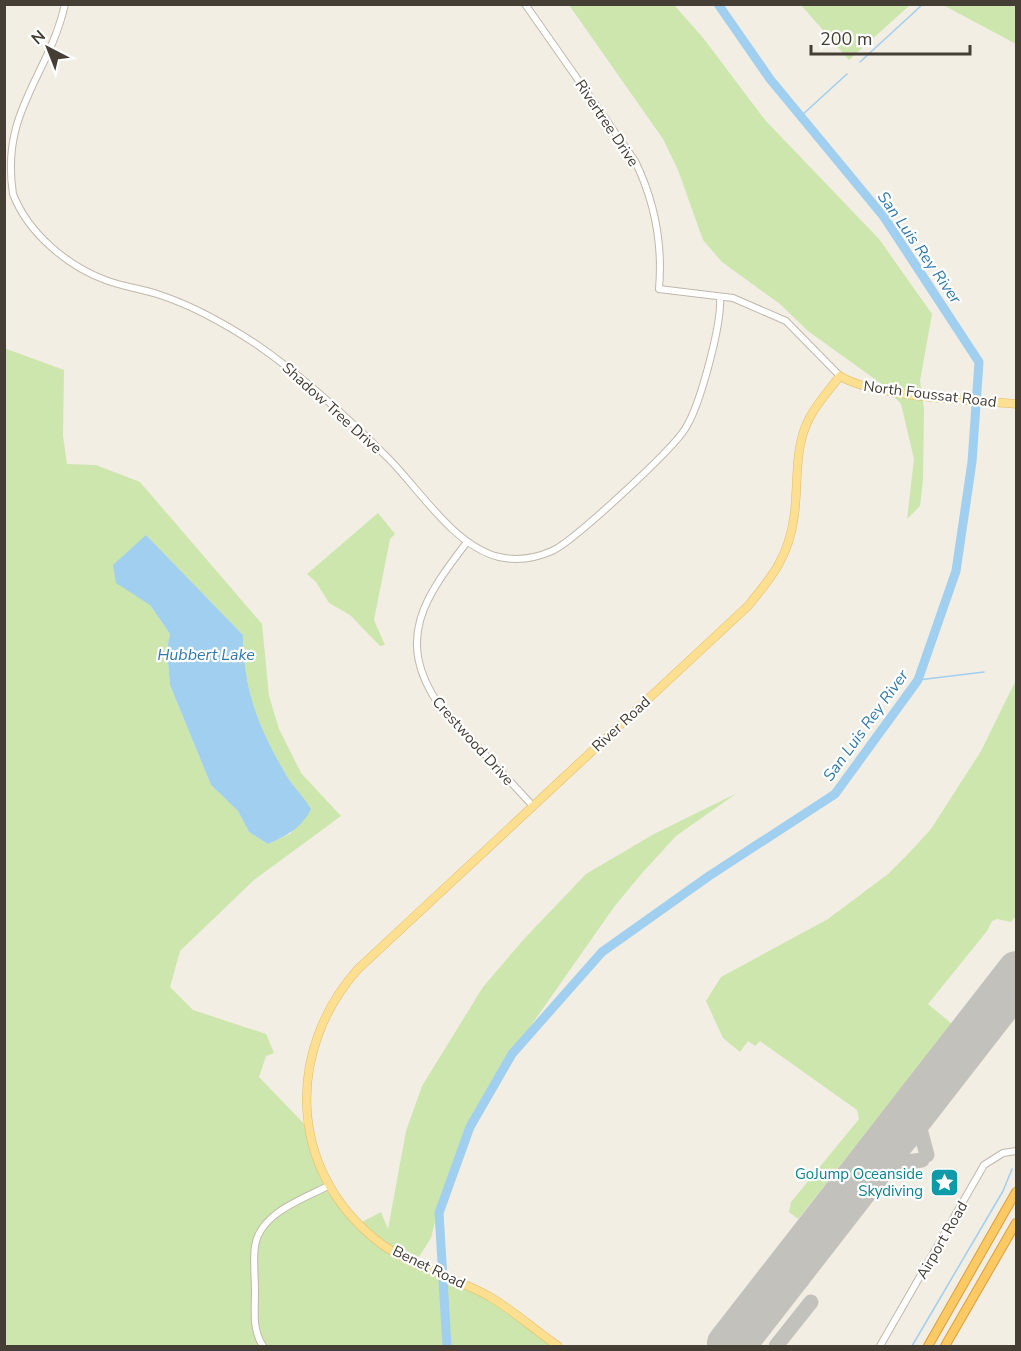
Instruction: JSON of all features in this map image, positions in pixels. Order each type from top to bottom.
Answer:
[{"type":"highway","points":[[928,1347],[1017,1192]]},
{"type":"highway","points":[[945,1347],[1017,1223]]},
{"type":"main road","name":"North Foussat Road","points":[[840,376],[852,383],[876,389],[1017,404]]},
{"type":"main road","name":"River Road","points":[[320,1027],[342,988],[358,969],[748,606],[777,572],[789,542],[795,516],[798,453],[804,433],[810,418],[840,376]]},
{"type":"main road","name":"Benet Road","points":[[320,1027],[308,1072],[307,1106],[316,1155],[328,1186],[348,1214],[376,1240],[415,1263],[491,1298],[558,1347]]},
{"type":"street","points":[[21,93],[50,48],[60,27],[65,4]]},
{"type":"street","name":"Rivertree Drive","points":[[525,4],[635,161],[644,180],[657,221],[660,248],[658,289]]},
{"type":"street","name":"Shadow Tree Drive","points":[[6,137],[7,175],[12,192],[29,224],[42,239],[92,274],[162,296],[204,314],[279,360],[358,429],[466,542],[491,554],[508,558],[537,556],[551,551],[576,534],[676,441],[693,415],[720,319],[720,297]]},
{"type":"street","name":"North Foussat Road","points":[[658,289],[747,303],[786,321],[840,376]]},
{"type":"street","name":"Crestwood Drive","points":[[466,542],[424,605],[416,638],[418,661],[428,690],[439,705],[533,806]]},
{"type":"street","name":"Airport Road","points":[[880,1347],[984,1165],[1003,1153],[1017,1151]]},
{"type":"street","points":[[263,1347],[255,1327],[255,1245],[260,1232],[283,1210],[328,1186]]},
{"type":"green space","points":[[569,5],[674,5],[704,39],[765,120],[879,239],[932,314],[920,381],[924,409],[923,480],[920,506],[907,519],[914,459],[901,404],[883,385],[808,331],[780,304],[722,262],[703,240],[678,170],[663,139]]},
{"type":"green space","points":[[801,5],[910,5],[849,60]]},
{"type":"green space","points":[[1016,5],[1016,44],[945,6]]},
{"type":"green space","points":[[4,348],[64,370],[63,436],[67,464],[96,465],[140,482],[262,624],[269,696],[279,729],[301,773],[341,816],[254,880],[180,951],[170,987],[193,1010],[266,1034],[274,1053],[266,1056],[259,1077],[309,1129],[328,1186],[358,1224],[381,1212],[388,1229],[406,1131],[422,1086],[483,987],[524,939],[586,874],[654,834],[737,793],[676,836],[643,872],[614,907],[532,1024],[481,1100],[443,1189],[431,1238],[415,1263],[491,1298],[558,1346],[5,1346]],"holes":[[[146,535],[243,635],[249,690],[259,722],[287,776],[310,809],[290,834],[268,844],[249,832],[238,811],[211,785],[170,685],[167,649],[170,634],[150,605]]]},
{"type":"green space","points":[[378,513],[395,534],[390,539],[374,620],[385,645],[380,646],[350,615],[329,603],[316,582],[307,574]]},
{"type":"green space","points":[[1016,680],[1016,916],[1011,922],[997,919],[992,921],[987,931],[928,1004],[952,1024],[798,1219],[789,1212],[791,1202],[859,1119],[857,1110],[760,1041],[755,1046],[748,1041],[740,1052],[723,1038],[706,1001],[721,977],[828,919],[888,874],[909,853],[931,829],[981,751]]},
{"type":"water","name":"Hubbert Lake","points":[[146,535],[243,635],[249,690],[259,722],[287,776],[311,809],[298,826],[268,844],[249,832],[238,811],[211,785],[170,685],[167,649],[170,634],[150,605],[116,583],[113,565]]},
{"type":"waterway","name":"San Luis Rey River","points":[[447,1346],[439,1213],[470,1127],[512,1054],[602,952],[709,876],[835,794],[918,680],[956,571],[972,462],[979,362],[884,217],[770,79],[718,4]]},
{"type":"waterway","points":[[860,62],[923,4]]},
{"type":"waterway","points":[[801,116],[847,74]]},
{"type":"waterway","points":[[918,680],[984,672]]},
{"type":"waterway","points":[[912,1346],[1003,1191],[1012,1169]]},
{"type":"taxiway","points":[[751,1346],[1016,1005]]},
{"type":"taxiway","points":[[909,1107],[907,1122],[910,1142]]},
{"type":"taxiway","points":[[920,1129],[927,1155]]},
{"type":"taxiway","points":[[893,1164],[922,1160]]},
{"type":"taxiway","points":[[857,1174],[862,1170],[870,1170],[878,1176],[878,1184]]},
{"type":"taxiway","points":[[784,1268],[789,1265],[797,1266],[803,1274],[802,1281]]},
{"type":"taxiway","points":[[776,1346],[811,1302]]},
{"type":"taxiway","points":[[744,1320],[743,1331],[751,1341],[751,1346]]},
{"type":"taxiway","points":[[722,1346],[725,1343]]},
{"type":"runway","points":[[725,1343],[1016,969]]},
{"type":"place","name":"GoJump Oceanside Skydiving","points":[[944,1183]]}]
